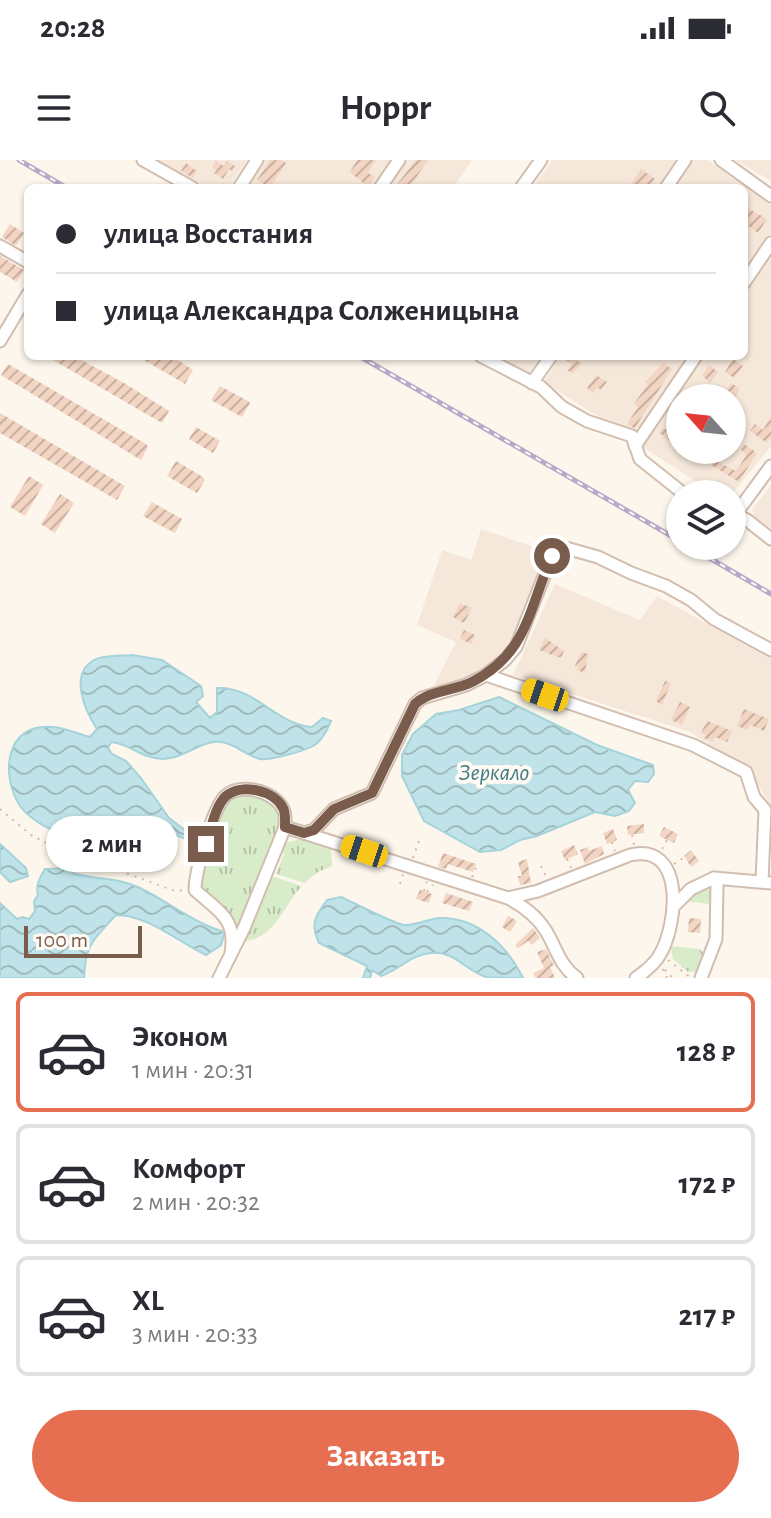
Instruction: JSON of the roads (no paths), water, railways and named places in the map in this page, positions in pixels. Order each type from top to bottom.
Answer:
[{"type":"street","points":[[143,160],[186,184]]},
{"type":"street","points":[[242,184],[257,160]]},
{"type":"street","points":[[383,184],[399,160]]},
{"type":"street","points":[[524,184],[541,160]]},
{"type":"street","points":[[669,184],[685,160]]},
{"type":"street","points":[[721,160],[771,196]]},
{"type":"street","points":[[748,277],[771,243]]},
{"type":"street","points":[[0,246],[24,260]]},
{"type":"street","points":[[0,341],[24,301]]},
{"type":"street","points":[[489,360],[541,387],[562,407],[587,421],[632,436],[640,459],[666,480]]},
{"type":"street","points":[[532,383],[548,360]]},
{"type":"street","points":[[635,446],[693,360]]},
{"type":"street","points":[[746,498],[771,466]]},
{"type":"street","points":[[746,522],[771,539]]},
{"type":"street","points":[[304,833],[314,830],[334,809],[372,793],[415,704],[422,698],[466,685],[505,660],[516,647],[552,556],[558,550],[566,548],[666,586],[691,600],[714,619],[771,650]]},
{"type":"street","points":[[486,675],[693,745],[746,772],[754,797],[768,817],[766,882],[714,878],[691,889],[674,906]]},
{"type":"street","points":[[219,978],[231,953],[285,827],[283,809],[273,797],[244,789],[228,794],[222,800],[197,866],[195,890],[230,923],[234,936],[231,953]]},
{"type":"street","points":[[285,827],[508,898],[529,910],[545,931],[561,964],[577,978]]},
{"type":"street","points":[[508,898],[527,895],[635,854],[648,853],[657,857],[666,869],[673,890],[674,906],[658,964],[636,978]]},
{"type":"street","points":[[701,978],[716,939],[717,885],[714,878]]},
{"type":"water","points":[[132,655],[162,660],[201,686],[203,696],[196,702],[210,718],[217,712],[217,688],[243,693],[299,724],[312,727],[323,718],[331,721],[322,738],[313,746],[264,759],[221,742],[163,759],[111,742],[108,748],[112,754],[126,761],[169,818],[198,840],[192,842],[172,833],[109,842],[85,841],[80,847],[73,845],[73,838],[37,822],[20,806],[10,780],[11,753],[25,733],[37,728],[53,727],[90,737],[97,729],[82,694],[82,675],[86,667],[98,658]]},
{"type":"water","name":"Зеркало","points":[[499,697],[597,745],[653,765],[654,774],[648,782],[635,781],[628,790],[635,803],[629,811],[615,816],[595,812],[501,850],[480,852],[424,821],[402,776],[402,755],[413,734],[436,714]]},
{"type":"water","points":[[0,844],[26,868],[28,876],[10,882],[0,872]]},
{"type":"water","points":[[69,859],[76,860],[72,873],[131,884],[202,923],[225,932],[221,945],[206,955],[140,919],[116,915],[89,949],[84,978],[0,978],[0,903],[17,919],[29,919],[35,911],[34,901],[45,869],[63,867]]},
{"type":"water","points":[[341,897],[404,925],[441,918],[468,923],[500,945],[523,978],[486,977],[454,958],[431,953],[418,956],[381,976],[372,970],[370,978],[363,978],[367,966],[319,943],[316,936],[314,925],[319,911],[327,900]]},
{"type":"railway","points":[[19,160],[60,184]]},
{"type":"railway","points":[[366,360],[666,533]]},
{"type":"railway","points":[[713,560],[771,594]]}]
